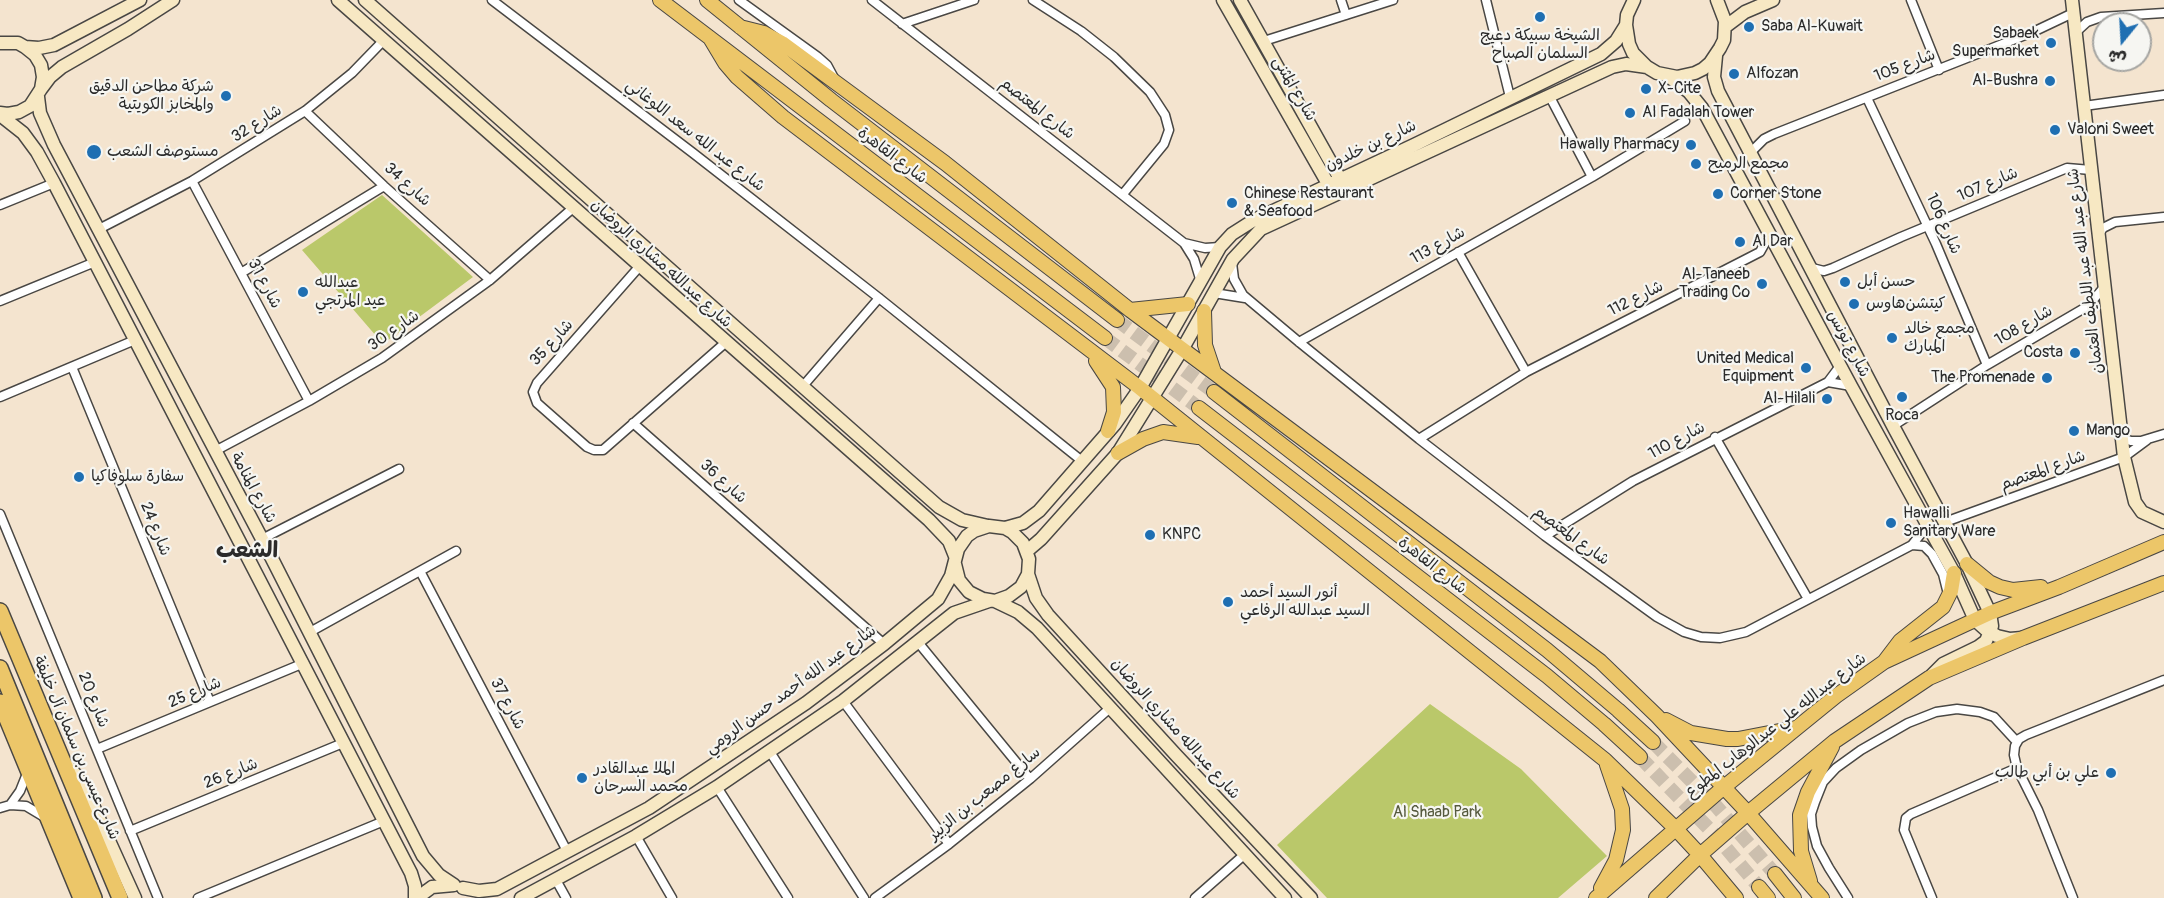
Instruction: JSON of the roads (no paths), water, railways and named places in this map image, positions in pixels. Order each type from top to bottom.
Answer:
[{"type":"highway","name":"شارع عيسى بن سلمان آل خليفة","points":[[0,611],[120,898]]},
{"type":"highway","points":[[0,668],[94,898]]},
{"type":"highway","points":[[0,702],[81,898]]},
{"type":"main road","name":"شارع القاهرة","points":[[660,0],[1105,338]]},
{"type":"main road","name":"شارع القاهرة","points":[[707,0],[831,100],[1117,320]]},
{"type":"main road","points":[[740,27],[755,30],[773,38],[945,163],[1130,310],[1599,662],[1657,716],[1748,813],[1822,898]]},
{"type":"main road","points":[[710,38],[737,77],[762,100],[1146,392],[1605,760],[1675,828],[1736,898]]},
{"type":"main road","points":[[1130,310],[1188,304]]},
{"type":"main road","points":[[1204,311],[1205,345],[1214,372]]},
{"type":"main road","points":[[1086,348],[1113,387],[1114,412],[1108,431]]},
{"type":"main road","name":"شارع القاهرة","points":[[1215,392],[1547,650],[1653,742]]},
{"type":"main road","name":"شارع القاهرة","points":[[1199,408],[1546,676],[1640,757]]},
{"type":"main road","points":[[1118,453],[1143,439],[1163,432],[1186,434],[1204,439]]},
{"type":"main road","name":"شارع عبدالله علي عبدالوهاب المطوع","points":[[1594,898],[1724,787],[1836,696],[1884,662],[1990,613],[2059,587],[2164,542]]},
{"type":"main road","points":[[1967,564],[1989,582],[2000,587],[2013,590],[2059,587]]},
{"type":"main road","points":[[1884,662],[1900,641],[1943,606],[1951,591],[1954,573]]},
{"type":"main road","points":[[1656,898],[1700,855],[1835,741],[1929,678],[2023,638],[2164,583]]},
{"type":"main road","points":[[1657,716],[1691,733],[1712,738],[1738,739],[1797,728]]},
{"type":"main road","points":[[1812,886],[1801,851],[1800,815],[1808,792],[1835,741]]},
{"type":"main road","points":[[1594,898],[1612,868],[1622,840],[1623,830],[1622,809],[1605,760]]},
{"type":"main road","points":[[1775,874],[1794,898]]},
{"type":"street","points":[[0,43],[44,48],[64,41],[140,0]]},
{"type":"street","points":[[0,114],[19,112],[30,106],[56,72],[75,58],[128,29],[173,0]]},
{"type":"street","name":"شارع عبدالله مشاري الروضان","points":[[338,0],[725,343],[929,520],[949,542],[955,560]]},
{"type":"street","name":"شارع عبدالله مشاري الروضان","points":[[365,0],[939,507],[962,520],[989,526]]},
{"type":"street","name":"شارع عبد الله سعد اللوغاني","points":[[492,0],[879,298],[1082,461]]},
{"type":"street","points":[[739,0],[818,57],[830,70],[835,82]]},
{"type":"street","name":"شارع المعتصم","points":[[872,0],[1184,243],[1194,259],[1201,282]]},
{"type":"street","points":[[902,24],[974,0]]},
{"type":"street","points":[[1033,0],[1081,31],[1114,57],[1159,103],[1165,115],[1168,130],[1162,149],[1123,194]]},
{"type":"street","name":"شارع المثنى","points":[[1223,0],[1338,187]]},
{"type":"street","name":"شارع المثنى","points":[[1240,0],[1264,41],[1338,187]]},
{"type":"street","points":[[1341,0],[1347,15]]},
{"type":"street","points":[[1264,41],[1393,0]]},
{"type":"street","points":[[1485,0],[1510,97]]},
{"type":"street","points":[[1634,0],[1627,15],[1629,44],[1633,53],[1647,68]]},
{"type":"street","points":[[1717,0],[1723,12],[1725,27]]},
{"type":"street","points":[[1725,27],[1744,12],[1773,0]]},
{"type":"street","points":[[1911,0],[1939,70]]},
{"type":"street","name":"شارع 105","points":[[1751,152],[1764,139],[2033,32],[2072,6]]},
{"type":"street","name":"شارع عبد الله عبد اللطيف العثمان","points":[[2072,6],[2124,457],[2132,496],[2138,507],[2148,515],[2164,522]]},
{"type":"street","points":[[2075,33],[2087,22],[2101,17],[2164,13]]},
{"type":"street","name":"شارع بن خلدون","points":[[1183,348],[1233,259],[1261,229],[1414,146],[1601,54],[1616,41],[1626,25]]},
{"type":"street","name":"شارع تونس","points":[[1725,27],[1724,40],[1716,56],[1714,69],[1716,84],[1967,564],[1990,613],[1991,633]]},
{"type":"street","points":[[0,34],[22,45]]},
{"type":"street","name":"شارع 32","points":[[99,229],[192,181],[305,111],[352,74],[384,40]]},
{"type":"street","points":[[64,41],[65,52],[75,58]]},
{"type":"street","name":"شارع المنامة","points":[[22,45],[35,55],[41,65],[43,77],[39,93],[40,113],[54,145],[295,602],[423,856],[439,875],[475,898]]},
{"type":"street","points":[[1668,76],[1677,77],[1695,73],[1716,56]]},
{"type":"street","name":"شارع بن خلدون","points":[[1169,339],[1220,247],[1246,224],[1550,97],[1616,65],[1631,64],[1668,76]]},
{"type":"street","name":"شارع تونس","points":[[1668,76],[1695,99],[1709,121],[1840,366],[1926,520],[1954,573],[1975,620],[1991,633],[2003,638],[2023,638]]},
{"type":"street","points":[[2084,106],[2164,94]]},
{"type":"street","points":[[1550,97],[1592,177]]},
{"type":"street","points":[[464,110],[475,112],[478,104],[475,98]]},
{"type":"street","name":"شارع 106","points":[[1867,98],[1928,226],[1987,365]]},
{"type":"street","points":[[1709,121],[1715,110],[1720,110],[1726,112],[1735,122]]},
{"type":"street","name":"شارع 34","points":[[305,111],[384,186],[490,280]]},
{"type":"street","points":[[0,114],[23,133],[37,152],[54,183],[276,608],[405,862],[413,878],[416,898]]},
{"type":"street","points":[[489,132],[486,124],[489,119],[496,118],[504,124]]},
{"type":"street","name":"شارع 113","points":[[1299,342],[1592,177],[1685,121]]},
{"type":"street","points":[[37,152],[43,144],[54,145]]},
{"type":"street","name":"شارع 107","points":[[1812,268],[1824,271],[1833,268],[2067,168],[2091,170]]},
{"type":"street","name":"شارع 31","points":[[192,181],[309,401]]},
{"type":"street","points":[[0,206],[54,183]]},
{"type":"street","points":[[241,273],[384,186]]},
{"type":"street","name":"شارع 30","points":[[215,451],[309,401],[382,358],[490,280],[573,208]]},
{"type":"street","points":[[2099,234],[2108,224],[2160,217]]},
{"type":"street","points":[[1770,234],[1760,252],[1783,257]]},
{"type":"street","points":[[1184,243],[1205,248],[1220,247]]},
{"type":"street","points":[[1458,252],[1526,372]]},
{"type":"street","name":"شارع 112","points":[[1419,439],[1526,372],[1760,252]]},
{"type":"street","name":"شارع المعتصم","points":[[1233,259],[1232,272],[1236,285],[1248,299],[1299,342],[1419,439],[1545,536],[1675,628],[1693,635],[1719,638],[1738,635],[1912,545]]},
{"type":"street","points":[[0,301],[95,262]]},
{"type":"street","name":"شارع 35","points":[[633,423],[603,450],[591,450],[537,403],[533,392],[537,383],[639,267]]},
{"type":"street","points":[[1823,291],[1833,268]]},
{"type":"street","name":"شارع 108","points":[[1896,431],[1987,365],[2088,306],[2104,286]]},
{"type":"street","points":[[1214,293],[1248,299]]},
{"type":"street","points":[[803,386],[879,298]]},
{"type":"street","points":[[1027,551],[1041,540],[1118,453],[1169,339]]},
{"type":"street","points":[[0,397],[135,340]]},
{"type":"street","points":[[633,423],[725,343]]},
{"type":"street","points":[[993,601],[983,600],[969,592],[959,580],[955,560],[962,542],[974,531],[989,526],[1005,528],[1023,523],[1039,511],[1183,348]]},
{"type":"street","name":"شارع 110","points":[[1545,536],[1633,481],[1828,382],[1840,366]]},
{"type":"street","name":"شارع 24","points":[[72,367],[210,702]]},
{"type":"street","points":[[158,383],[162,387],[171,387],[176,382],[176,376]]},
{"type":"street","points":[[1828,382],[1851,386]]},
{"type":"street","points":[[172,410],[177,400],[189,401]]},
{"type":"street","points":[[1869,419],[1888,441],[1893,442],[1896,431]]},
{"type":"street","name":"شارع 36","points":[[633,423],[884,644]]},
{"type":"street","points":[[831,435],[838,435],[844,430],[845,424]]},
{"type":"street","name":"شارع المعتصم","points":[[2122,438],[2131,441],[2146,440],[2164,434]]},
{"type":"street","points":[[1715,438],[1808,599]]},
{"type":"street","points":[[850,452],[851,444],[857,440],[864,441]]},
{"type":"street","name":"شارع المعتصم","points":[[1945,522],[2124,457],[2146,440]]},
{"type":"street","points":[[262,539],[399,469]]},
{"type":"street","points":[[929,520],[938,517],[939,507]]},
{"type":"street","points":[[1039,511],[1044,520],[1054,524]]},
{"type":"street","name":"شارع 20","points":[[0,514],[158,898]]},
{"type":"street","points":[[1912,545],[1920,536],[1926,520]]},
{"type":"street","points":[[521,898],[636,836],[717,787],[843,701],[945,619],[966,608],[1016,592],[1028,574],[1029,558],[1018,537],[1005,528]]},
{"type":"street","points":[[1912,545],[1924,546],[1930,551],[1943,574],[1947,587],[1943,606]]},
{"type":"street","points":[[310,632],[456,551]]},
{"type":"street","name":"شارع عبد الله أحمد حسن الرومي","points":[[416,898],[432,887],[447,884],[479,891],[492,890],[649,808],[828,687],[884,644],[930,606],[945,589],[955,560]]},
{"type":"street","name":"شارع 37","points":[[420,571],[567,852]]},
{"type":"street","points":[[261,580],[269,583],[276,579],[278,572]]},
{"type":"street","name":"شارع عبدالله مشاري الروضان","points":[[1028,574],[1036,598],[1052,620],[1311,898]]},
{"type":"street","points":[[276,608],[279,601],[287,598],[295,602]]},
{"type":"street","name":"شارع عبدالله مشاري الروضان","points":[[993,601],[1025,617],[1037,628],[1285,898]]},
{"type":"street","points":[[930,606],[938,603],[945,605],[947,612],[945,619]]},
{"type":"street","points":[[1037,628],[1041,618],[1052,620]]},
{"type":"street","points":[[1929,678],[1943,664],[1978,647],[1991,633]]},
{"type":"street","points":[[917,641],[1030,779]]},
{"type":"street","name":"شارع 25","points":[[97,749],[304,663]]},
{"type":"street","points":[[2073,898],[2038,810],[2017,768],[2014,755],[2017,742],[2026,735],[2164,680]]},
{"type":"street","points":[[843,701],[949,844]]},
{"type":"street","name":"سارع مصعب بن الزبير","points":[[875,898],[949,844],[1030,779],[1110,708]]},
{"type":"street","points":[[1848,898],[1817,846],[1812,827],[1811,813],[1815,802],[1823,783],[1836,768],[1861,750],[1908,723],[1936,712],[1958,709],[1980,712],[1994,717],[2017,742]]},
{"type":"street","name":"شارع 26","points":[[130,831],[343,743]]},
{"type":"street","points":[[770,752],[864,898]]},
{"type":"street","points":[[1164,767],[1163,756],[1170,753],[1176,755]]},
{"type":"street","points":[[62,762],[76,775],[87,792],[135,898]]},
{"type":"street","points":[[1932,898],[1904,830],[1906,818],[2017,768]]},
{"type":"street","points":[[10,805],[20,791],[29,771]]},
{"type":"street","points":[[717,787],[788,898]]},
{"type":"street","points":[[0,808],[10,805],[26,806],[49,821]]},
{"type":"street","points":[[198,898],[384,821]]},
{"type":"street","points":[[636,836],[672,898]]},
{"type":"street","points":[[1196,898],[1245,854]]},
{"type":"street","points":[[405,862],[415,864],[423,856]]},
{"type":"street","points":[[556,880],[566,898]]},
{"type":"street","points":[[511,882],[509,892],[515,898]]},
{"type":"tunnel","points":[[1117,320],[1214,392]]},
{"type":"tunnel","points":[[1105,338],[1199,408]]},
{"type":"tunnel","points":[[1653,742],[1716,806],[1775,874]]},
{"type":"tunnel","points":[[1640,757],[1715,835],[1759,887]]},
{"type":"place","name":"الشيخة سبيكة دعيج السلمان الصباح","points":[[1540,17]]},
{"type":"place","name":"Saba Al-Kuwait","points":[[1749,27]]},
{"type":"place","name":"Sabaek Supermarket","points":[[2051,43]]},
{"type":"place","name":"Alfozan","points":[[1734,74]]},
{"type":"place","name":"Al-Bushra","points":[[2050,81]]},
{"type":"place","name":"X-Cite","points":[[1646,89]]},
{"type":"place","name":"شركة مطاحن الدقيق والمخابز الكويتية","points":[[226,96]]},
{"type":"place","name":"Al Fadalah Tower","points":[[1630,113]]},
{"type":"place","name":"Valoni Sweet","points":[[2055,130]]},
{"type":"place","name":"Hawally Pharmacy","points":[[1691,145]]},
{"type":"place","name":"مستوصف الشعب","points":[[94,152]]},
{"type":"place","name":"مجمع الرميح","points":[[1696,164]]},
{"type":"place","name":"Corner Stone","points":[[1718,194]]},
{"type":"place","name":"Chinese Restaurant & Seafood","points":[[1232,203]]},
{"type":"place","name":"Al Dar","points":[[1740,242]]},
{"type":"place","name":"حسن أبل","points":[[1845,282]]},
{"type":"place","name":"Al-Taneeb Trading Co","points":[[1762,284]]},
{"type":"place","name":"عبدالله عيد المرتجي","points":[[303,292]]},
{"type":"place","name":"كيتشن‌هاوس","points":[[1854,304]]},
{"type":"place","name":"مجمع خالد المبارك","points":[[1892,338]]},
{"type":"place","name":"Costa","points":[[2075,353]]},
{"type":"place","name":"United Medical Equipment","points":[[1806,368]]},
{"type":"place","name":"The Promenade","points":[[2047,378]]},
{"type":"place","name":"Roca","points":[[1902,397]]},
{"type":"place","name":"Al-Hilali","points":[[1827,399]]},
{"type":"place","name":"Mango","points":[[2074,431]]},
{"type":"place","name":"سفارة سلوفاكيا","points":[[79,477]]},
{"type":"place","name":"Hawalli Sanitary Ware","points":[[1891,523]]},
{"type":"place","name":"KNPC","points":[[1150,535]]},
{"type":"place","name":"أنور السيد أحمد السيد عبدالله الرفاعي","points":[[1228,602]]},
{"type":"place","name":"علي بن أبي طالب","points":[[2111,773]]},
{"type":"place","name":"الملا عبدالقادر محمد السرحان","points":[[582,778]]},
{"type":"district","name":"الشعب","points":[[247,551]]},
{"type":"park label","name":"Al Shaab Park","points":[[1437,813]]}]
